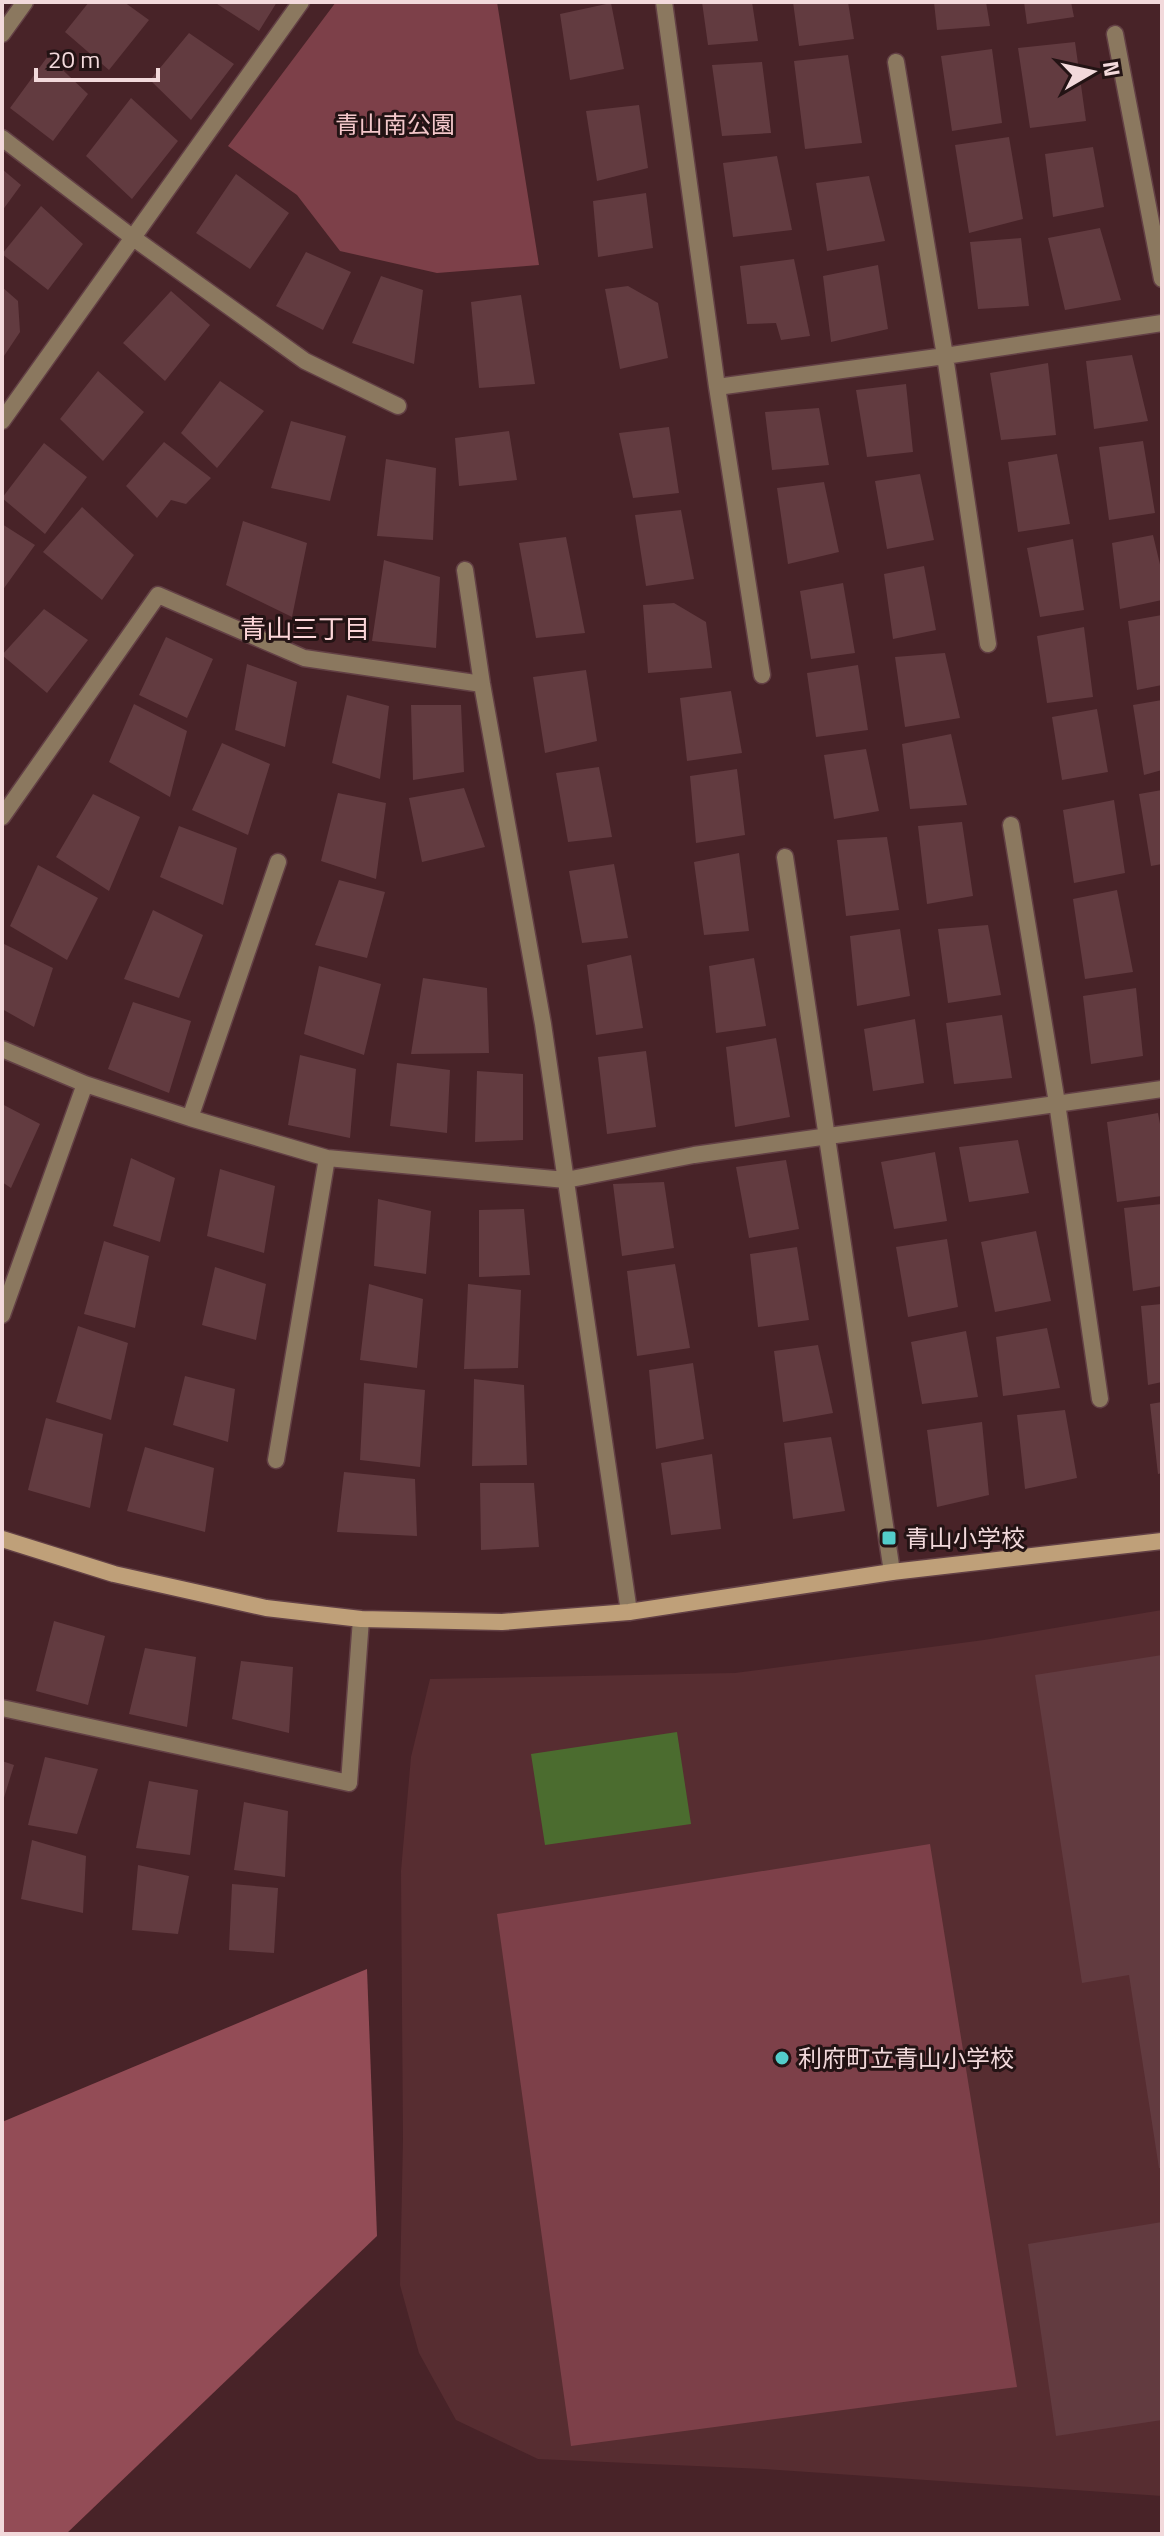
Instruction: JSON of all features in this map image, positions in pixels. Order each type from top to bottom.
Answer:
[{"type":"street","points":[[2,34],[25,2]]},
{"type":"street","points":[[2,421],[301,2]]},
{"type":"street","points":[[664,2],[717,387],[762,675]]},
{"type":"street","points":[[1115,34],[1162,279]]},
{"type":"street","points":[[896,62],[945,356],[988,644]]},
{"type":"street","points":[[2,138],[132,237],[305,361],[398,406]]},
{"type":"street","points":[[717,387],[1162,323]]},
{"type":"street","points":[[465,570],[482,684],[543,1024],[629,1612]]},
{"type":"street","points":[[2,817],[158,595],[304,658],[482,684]]},
{"type":"street","points":[[1011,825],[1057,1103],[1100,1399]]},
{"type":"street","points":[[785,857],[892,1572]]},
{"type":"street","points":[[190,1118],[278,862]]},
{"type":"street","points":[[2,1049],[85,1084],[327,1158],[566,1180],[694,1155],[1162,1089]]},
{"type":"street","points":[[2,1315],[85,1084]]},
{"type":"street","points":[[276,1460],[327,1158]]},
{"type":"street","points":[[2,1539],[114,1574],[266,1608],[361,1619],[502,1622],[629,1612],[892,1572],[1162,1541]]},
{"type":"street","points":[[2,1708],[349,1783],[361,1619]]},
{"type":"shaded area","name":"利府町立青山小学校","points":[[1162,1610],[1162,2496],[764,2469],[538,2459],[456,2420],[419,2353],[400,2285],[403,2139],[401,1871],[411,1757],[430,1679],[735,1673],[984,1640]]},
{"type":"shaded area","points":[[677,1732],[691,1824],[545,1845],[531,1754]]},
{"type":"shaded area","points":[[367,1969],[377,2236],[66,2534],[2,2534],[2,2122]]},
{"type":"green space","name":"青山南公園","points":[[336,2],[497,2],[539,265],[437,273],[340,251],[297,195],[228,146]]},
{"type":"green space","points":[[930,1844],[1017,2387],[571,2446],[497,1914]]},
{"type":"building","points":[[89,2],[124,2],[149,20],[109,70],[65,32]]},
{"type":"building","points":[[214,2],[277,2],[259,31]]},
{"type":"building","points":[[702,2],[752,2],[758,41],[708,45]]},
{"type":"building","points":[[793,2],[848,2],[854,39],[799,46]]},
{"type":"building","points":[[934,2],[986,2],[990,26],[937,30]]},
{"type":"building","points":[[1024,2],[1071,2],[1074,17],[1027,24]]},
{"type":"building","points":[[611,3],[624,69],[570,80],[560,14]]},
{"type":"building","points":[[189,33],[234,64],[191,120],[150,80]]},
{"type":"building","points":[[1075,42],[1086,121],[1030,128],[1018,48]]},
{"type":"building","points":[[992,49],[1002,123],[952,131],[941,56]]},
{"type":"building","points":[[848,55],[862,143],[805,149],[794,61]]},
{"type":"building","points":[[48,56],[88,94],[53,141],[10,108]]},
{"type":"building","points":[[762,62],[771,133],[722,136],[712,65]]},
{"type":"building","points":[[131,98],[178,141],[132,199],[86,156]]},
{"type":"building","points":[[639,105],[648,168],[597,181],[586,111]]},
{"type":"building","points":[[1009,137],[1023,219],[969,233],[955,145]]},
{"type":"building","points":[[1093,147],[1104,207],[1053,217],[1045,154]]},
{"type":"building","points":[[777,156],[792,230],[733,237],[723,163]]},
{"type":"building","points":[[2,169],[21,185],[2,211]]},
{"type":"building","points":[[236,174],[289,213],[250,269],[196,233]]},
{"type":"building","points":[[869,176],[885,241],[827,251],[816,183]]},
{"type":"building","points":[[646,193],[653,248],[598,257],[593,201]]},
{"type":"building","points":[[41,206],[83,244],[48,290],[2,254]]},
{"type":"building","points":[[1100,228],[1121,300],[1065,310],[1048,238]]},
{"type":"building","points":[[1021,238],[1029,306],[978,309],[970,242]]},
{"type":"building","points":[[306,252],[351,272],[323,330],[276,306]]},
{"type":"building","points":[[794,259],[810,336],[781,340],[776,323],[747,324],[740,266]]},
{"type":"building","points":[[878,265],[888,329],[831,342],[823,276]]},
{"type":"building","points":[[381,276],[423,290],[414,364],[352,343]]},
{"type":"building","points":[[628,286],[658,303],[668,358],[620,369],[605,289]]},
{"type":"building","points":[[2,287],[18,301],[20,332],[2,359]]},
{"type":"building","points":[[171,291],[210,325],[165,381],[123,343]]},
{"type":"building","points":[[521,295],[535,384],[479,388],[471,302]]},
{"type":"building","points":[[1132,355],[1148,421],[1094,429],[1086,361]]},
{"type":"building","points":[[1048,363],[1056,435],[1001,440],[990,373]]},
{"type":"building","points":[[98,371],[144,412],[103,461],[60,419]]},
{"type":"building","points":[[220,381],[264,411],[217,468],[181,433]]},
{"type":"building","points":[[906,384],[913,452],[867,457],[856,390]]},
{"type":"building","points":[[819,408],[829,465],[772,470],[765,412]]},
{"type":"building","points":[[291,421],[346,436],[330,501],[271,488]]},
{"type":"building","points":[[669,427],[679,493],[633,498],[619,433]]},
{"type":"building","points":[[509,431],[517,480],[459,486],[455,438]]},
{"type":"building","points":[[1143,441],[1155,513],[1109,520],[1099,447]]},
{"type":"building","points":[[164,442],[211,478],[186,504],[171,500],[157,518],[126,486]]},
{"type":"building","points":[[44,443],[87,477],[45,534],[2,498]]},
{"type":"building","points":[[1057,454],[1070,524],[1018,532],[1008,462]]},
{"type":"building","points":[[386,459],[436,468],[433,540],[377,536]]},
{"type":"building","points":[[920,474],[934,540],[887,549],[875,481]]},
{"type":"building","points":[[824,482],[839,552],[788,564],[777,488]]},
{"type":"building","points":[[82,507],[134,555],[102,600],[43,552]]},
{"type":"building","points":[[681,510],[694,579],[646,586],[635,515]]},
{"type":"building","points":[[243,521],[307,543],[292,617],[226,585]]},
{"type":"building","points":[[2,524],[35,545],[2,591]]},
{"type":"building","points":[[1153,535],[1162,573],[1162,600],[1120,609],[1112,543]]},
{"type":"building","points":[[566,537],[585,633],[536,638],[519,543]]},
{"type":"building","points":[[1073,539],[1084,610],[1040,617],[1027,548]]},
{"type":"building","points":[[384,560],[440,577],[436,648],[372,641]]},
{"type":"building","points":[[924,566],[936,630],[893,639],[884,574]]},
{"type":"building","points":[[843,583],[855,653],[811,659],[800,591]]},
{"type":"building","points":[[674,603],[706,622],[712,668],[648,673],[643,605]]},
{"type":"building","points":[[44,609],[88,640],[47,693],[2,655]]},
{"type":"building","points":[[1162,615],[1162,685],[1137,690],[1128,621]]},
{"type":"building","points":[[1084,627],[1093,697],[1047,703],[1037,636]]},
{"type":"building","points":[[166,637],[213,659],[187,718],[139,695]]},
{"type":"building","points":[[945,653],[960,718],[905,727],[895,657]]},
{"type":"building","points":[[247,664],[297,682],[285,747],[235,730]]},
{"type":"building","points":[[858,665],[868,730],[816,737],[807,673]]},
{"type":"building","points":[[586,670],[597,741],[545,753],[533,677]]},
{"type":"building","points":[[731,691],[742,753],[687,761],[680,698]]},
{"type":"building","points":[[347,695],[389,706],[380,779],[332,763]]},
{"type":"building","points":[[1162,700],[1162,770],[1144,775],[1133,705]]},
{"type":"building","points":[[134,704],[187,731],[170,797],[109,762]]},
{"type":"building","points":[[411,705],[461,705],[464,772],[413,780]]},
{"type":"building","points":[[1097,709],[1108,772],[1062,780],[1052,717]]},
{"type":"building","points":[[951,734],[967,805],[910,809],[902,744]]},
{"type":"building","points":[[222,743],[270,764],[248,835],[192,810]]},
{"type":"building","points":[[866,749],[879,811],[834,819],[824,755]]},
{"type":"building","points":[[599,767],[612,837],[568,842],[556,773]]},
{"type":"building","points":[[737,769],[745,835],[696,843],[690,776]]},
{"type":"building","points":[[464,788],[485,847],[422,862],[409,798]]},
{"type":"building","points":[[1162,790],[1162,864],[1151,866],[1139,794]]},
{"type":"building","points":[[338,793],[386,803],[376,879],[321,861]]},
{"type":"building","points":[[93,794],[140,817],[109,891],[56,857]]},
{"type":"building","points":[[1114,800],[1125,873],[1074,883],[1063,810]]},
{"type":"building","points":[[962,822],[973,896],[927,904],[918,826]]},
{"type":"building","points":[[179,826],[237,848],[223,905],[160,877]]},
{"type":"building","points":[[887,837],[899,910],[846,916],[837,840]]},
{"type":"building","points":[[739,853],[749,931],[704,935],[694,862]]},
{"type":"building","points":[[614,864],[628,938],[582,943],[569,871]]},
{"type":"building","points":[[38,865],[98,898],[67,960],[10,926]]},
{"type":"building","points":[[339,880],[385,892],[367,958],[315,945]]},
{"type":"building","points":[[1117,890],[1133,972],[1085,979],[1073,899]]},
{"type":"building","points":[[153,910],[203,935],[179,998],[124,979]]},
{"type":"building","points":[[988,925],[1001,995],[948,1003],[938,929]]},
{"type":"building","points":[[900,929],[910,996],[857,1006],[850,936]]},
{"type":"building","points":[[2,943],[53,968],[34,1027],[2,1009]]},
{"type":"building","points":[[631,955],[643,1028],[596,1035],[587,965]]},
{"type":"building","points":[[754,958],[766,1026],[716,1033],[709,966]]},
{"type":"building","points":[[319,966],[381,984],[364,1055],[304,1034]]},
{"type":"building","points":[[423,978],[487,988],[489,1053],[411,1054]]},
{"type":"building","points":[[1136,988],[1143,1056],[1091,1064],[1083,996]]},
{"type":"building","points":[[133,1002],[191,1021],[169,1093],[108,1069]]},
{"type":"building","points":[[1002,1015],[1012,1078],[954,1084],[946,1023]]},
{"type":"building","points":[[915,1019],[924,1083],[873,1091],[864,1029]]},
{"type":"building","points":[[776,1038],[790,1117],[735,1127],[726,1047]]},
{"type":"building","points":[[646,1051],[656,1127],[607,1134],[598,1057]]},
{"type":"building","points":[[300,1055],[356,1069],[350,1138],[288,1125]]},
{"type":"building","points":[[397,1063],[450,1070],[447,1133],[390,1126]]},
{"type":"building","points":[[477,1071],[523,1074],[523,1140],[475,1142]]},
{"type":"building","points":[[2,1104],[40,1124],[11,1188],[2,1182]]},
{"type":"building","points":[[1158,1113],[1162,1135],[1162,1196],[1117,1202],[1107,1122]]},
{"type":"building","points":[[1018,1140],[1029,1193],[969,1202],[959,1147]]},
{"type":"building","points":[[935,1152],[947,1221],[894,1229],[881,1162]]},
{"type":"building","points":[[131,1158],[175,1178],[160,1242],[113,1226]]},
{"type":"building","points":[[786,1160],[799,1229],[749,1238],[736,1167]]},
{"type":"building","points":[[220,1169],[275,1186],[264,1253],[207,1236]]},
{"type":"building","points":[[664,1182],[674,1248],[622,1256],[613,1184]]},
{"type":"building","points":[[378,1199],[431,1211],[426,1274],[374,1266]]},
{"type":"building","points":[[1162,1204],[1162,1286],[1133,1291],[1124,1208]]},
{"type":"building","points":[[524,1209],[530,1275],[479,1277],[479,1210]]},
{"type":"building","points":[[1036,1231],[1051,1301],[995,1312],[981,1242]]},
{"type":"building","points":[[947,1239],[958,1307],[908,1317],[896,1247]]},
{"type":"building","points":[[104,1241],[149,1256],[135,1328],[84,1314]]},
{"type":"building","points":[[797,1247],[809,1320],[758,1327],[750,1254]]},
{"type":"building","points":[[675,1264],[690,1348],[637,1356],[627,1271]]},
{"type":"building","points":[[215,1267],[266,1284],[256,1340],[202,1325]]},
{"type":"building","points":[[369,1284],[423,1299],[417,1368],[360,1360]]},
{"type":"building","points":[[468,1284],[521,1290],[518,1368],[464,1369]]},
{"type":"building","points":[[1162,1304],[1162,1382],[1148,1385],[1141,1306]]},
{"type":"building","points":[[78,1326],[128,1343],[111,1420],[56,1402]]},
{"type":"building","points":[[1047,1328],[1060,1388],[1003,1396],[996,1337]]},
{"type":"building","points":[[966,1331],[978,1397],[922,1404],[911,1342]]},
{"type":"building","points":[[818,1345],[833,1413],[783,1422],[774,1351]]},
{"type":"building","points":[[693,1363],[704,1439],[656,1449],[649,1370]]},
{"type":"building","points":[[185,1376],[235,1389],[228,1442],[173,1425]]},
{"type":"building","points":[[474,1379],[524,1385],[527,1465],[472,1466]]},
{"type":"building","points":[[364,1383],[425,1390],[420,1467],[360,1460]]},
{"type":"building","points":[[1162,1402],[1162,1473],[1158,1474],[1150,1404]]},
{"type":"building","points":[[1065,1410],[1077,1478],[1025,1489],[1017,1415]]},
{"type":"building","points":[[46,1418],[103,1434],[90,1508],[28,1490]]},
{"type":"building","points":[[982,1422],[989,1495],[937,1507],[927,1430]]},
{"type":"building","points":[[831,1437],[845,1511],[793,1519],[784,1443]]},
{"type":"building","points":[[145,1447],[214,1468],[205,1532],[127,1511]]},
{"type":"building","points":[[712,1454],[721,1529],[671,1535],[661,1463]]},
{"type":"building","points":[[344,1472],[415,1479],[417,1536],[337,1532]]},
{"type":"building","points":[[480,1483],[534,1483],[539,1547],[481,1550]]},
{"type":"building","points":[[54,1621],[105,1636],[88,1705],[36,1691]]},
{"type":"building","points":[[145,1648],[196,1657],[187,1727],[129,1714]]},
{"type":"building","points":[[1162,1655],[1162,2168],[1159,2168],[1129,1975],[1082,1983],[1035,1675]]},
{"type":"building","points":[[241,1661],[293,1667],[289,1733],[232,1719]]},
{"type":"building","points":[[45,1757],[98,1769],[77,1834],[28,1825]]},
{"type":"building","points":[[2,1761],[14,1765],[3,1801],[2,1801]]},
{"type":"building","points":[[149,1781],[198,1790],[190,1855],[136,1848]]},
{"type":"building","points":[[244,1802],[288,1811],[285,1877],[234,1870]]},
{"type":"building","points":[[32,1840],[86,1856],[83,1913],[21,1899]]},
{"type":"building","points":[[138,1865],[189,1876],[178,1934],[132,1930]]},
{"type":"building","points":[[232,1884],[278,1888],[274,1953],[229,1950]]},
{"type":"building","points":[[1162,2222],[1162,2420],[1056,2436],[1028,2244]]},
{"type":"place","name":"青山小学校","points":[[889,1538]]},
{"type":"place","name":"利府町立青山小学校","points":[[782,2058]]},
{"type":"district","name":"青山三丁目","points":[[305,628]]}]
